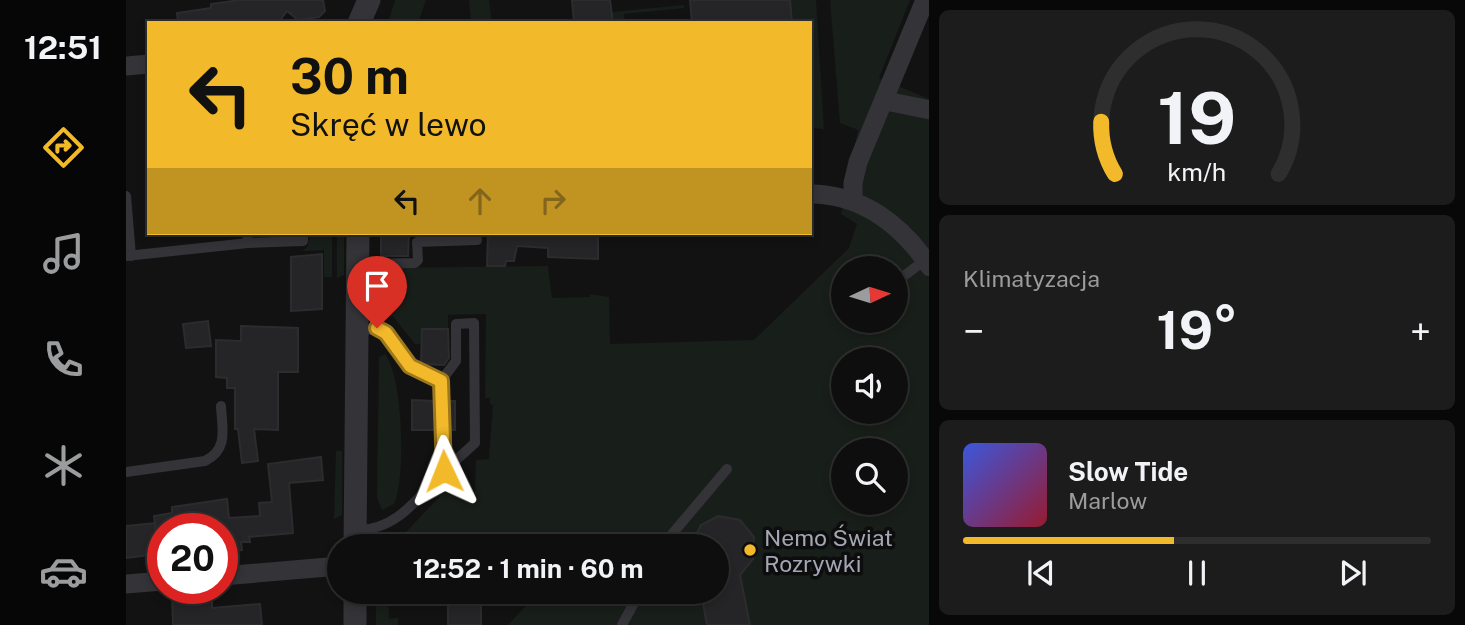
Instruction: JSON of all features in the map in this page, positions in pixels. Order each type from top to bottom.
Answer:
[{"type":"street","points":[[358,0],[358,21]]},
{"type":"street","points":[[359,21],[369,0]]},
{"type":"street","points":[[853,201],[853,183],[858,162],[886,101],[925,0]]},
{"type":"street","points":[[126,66],[147,64]]},
{"type":"street","points":[[886,101],[929,110]]},
{"type":"street","points":[[812,194],[853,201],[888,221],[926,256]]},
{"type":"street","points":[[355,534],[358,235]]},
{"type":"street","points":[[238,575],[327,567]]},
{"type":"street","points":[[126,584],[147,582]]},
{"type":"street","points":[[355,604],[355,625]]},
{"type":"lane","points":[[126,196],[128,256],[248,238],[303,241],[303,235]]},
{"type":"lane","points":[[358,264],[415,263],[418,260],[417,242],[477,240]]},
{"type":"lane","points":[[908,272],[926,256]]},
{"type":"lane","points":[[366,534],[397,519],[475,443],[474,323],[456,324],[456,361],[441,381],[444,471]]},
{"type":"lane","points":[[357,329],[377,328],[386,333],[410,366],[441,381]]},
{"type":"lane","points":[[126,472],[205,461],[215,456],[223,443],[221,405]]},
{"type":"lane","points":[[672,534],[727,468]]},
{"type":"lane","points":[[622,625],[633,604]]},
{"type":"shaded area","points":[[395,0],[426,0],[419,21],[389,21]]},
{"type":"shaded area","points":[[469,0],[489,0],[492,21],[471,21]]},
{"type":"shaded area","points":[[790,0],[816,0],[824,129],[812,128],[812,21],[792,21]]},
{"type":"shaded area","points":[[830,0],[910,0],[879,78],[929,99],[929,625],[508,625],[528,604],[729,604],[729,534],[404,534],[454,481],[454,493],[475,492],[476,460],[489,459],[493,405],[490,404],[490,398],[485,398],[486,314],[448,315],[448,329],[422,329],[422,344],[415,344],[382,303],[379,268],[548,266],[552,298],[590,297],[590,294],[609,297],[610,344],[754,340],[831,265],[831,333],[908,333],[908,256],[841,256],[849,248],[857,224],[841,214],[858,130],[840,123]]},
{"type":"shaded area","points":[[684,5],[684,8],[624,14],[625,21],[613,21],[612,12]]},
{"type":"shaded area","points":[[310,235],[332,235],[332,277],[324,277],[324,250],[303,251],[308,246]]},
{"type":"shaded area","points":[[337,235],[344,235],[344,275],[337,278]]},
{"type":"shaded area","points":[[385,354],[396,383],[401,451],[398,491],[394,504],[382,510],[377,497],[379,357]]},
{"type":"shaded area","points":[[336,451],[342,451],[342,515],[334,519]]},
{"type":"shaded area","points":[[376,604],[388,604],[389,619],[398,618],[398,625],[376,625]]},
{"type":"building","points":[[240,0],[323,0],[325,11],[319,17],[298,20],[287,11],[280,21],[178,21],[177,13],[211,8],[211,4]]},
{"type":"building","points":[[572,0],[610,0],[613,21],[574,21]]},
{"type":"building","points":[[690,0],[790,0],[792,21],[692,21]]},
{"type":"building","points":[[381,235],[409,235],[408,256],[381,256]]},
{"type":"building","points":[[488,235],[598,235],[598,259],[548,257],[548,248],[517,246],[514,261],[506,261],[505,266],[487,266]]},
{"type":"building","points":[[322,254],[322,309],[291,311],[291,257]]},
{"type":"building","points":[[208,321],[211,346],[186,348],[183,324]]},
{"type":"building","points":[[241,326],[298,328],[298,372],[278,372],[278,430],[254,429],[258,461],[242,463],[238,429],[235,429],[235,388],[227,388],[227,378],[216,377],[216,340],[241,341]]},
{"type":"building","points":[[422,329],[448,329],[449,358],[444,365],[421,364]]},
{"type":"building","points":[[412,400],[434,401],[435,430],[412,430]]},
{"type":"building","points":[[449,401],[455,401],[455,430],[450,430]]},
{"type":"building","points":[[321,457],[323,480],[289,483],[293,533],[249,537],[250,542],[241,542],[242,550],[238,550],[238,517],[260,516],[259,503],[272,502],[268,464]]},
{"type":"building","points":[[227,499],[228,513],[172,513],[172,507]]},
{"type":"building","points":[[718,516],[740,520],[754,537],[753,559],[740,575],[750,625],[707,625],[703,604],[729,604],[729,534],[696,534],[701,525]]},
{"type":"building","points":[[147,524],[147,555],[126,558],[126,526]]},
{"type":"building","points":[[172,604],[212,604],[212,608],[260,604],[262,625],[173,625]]},
{"type":"building","points":[[448,604],[481,604],[481,625],[448,625]]},
{"type":"place","name":"Nemo Świat Rozrywki","points":[[750,550]]},
{"type":"route","points":[[377,328],[386,333],[410,366],[441,381],[444,471]]}]
